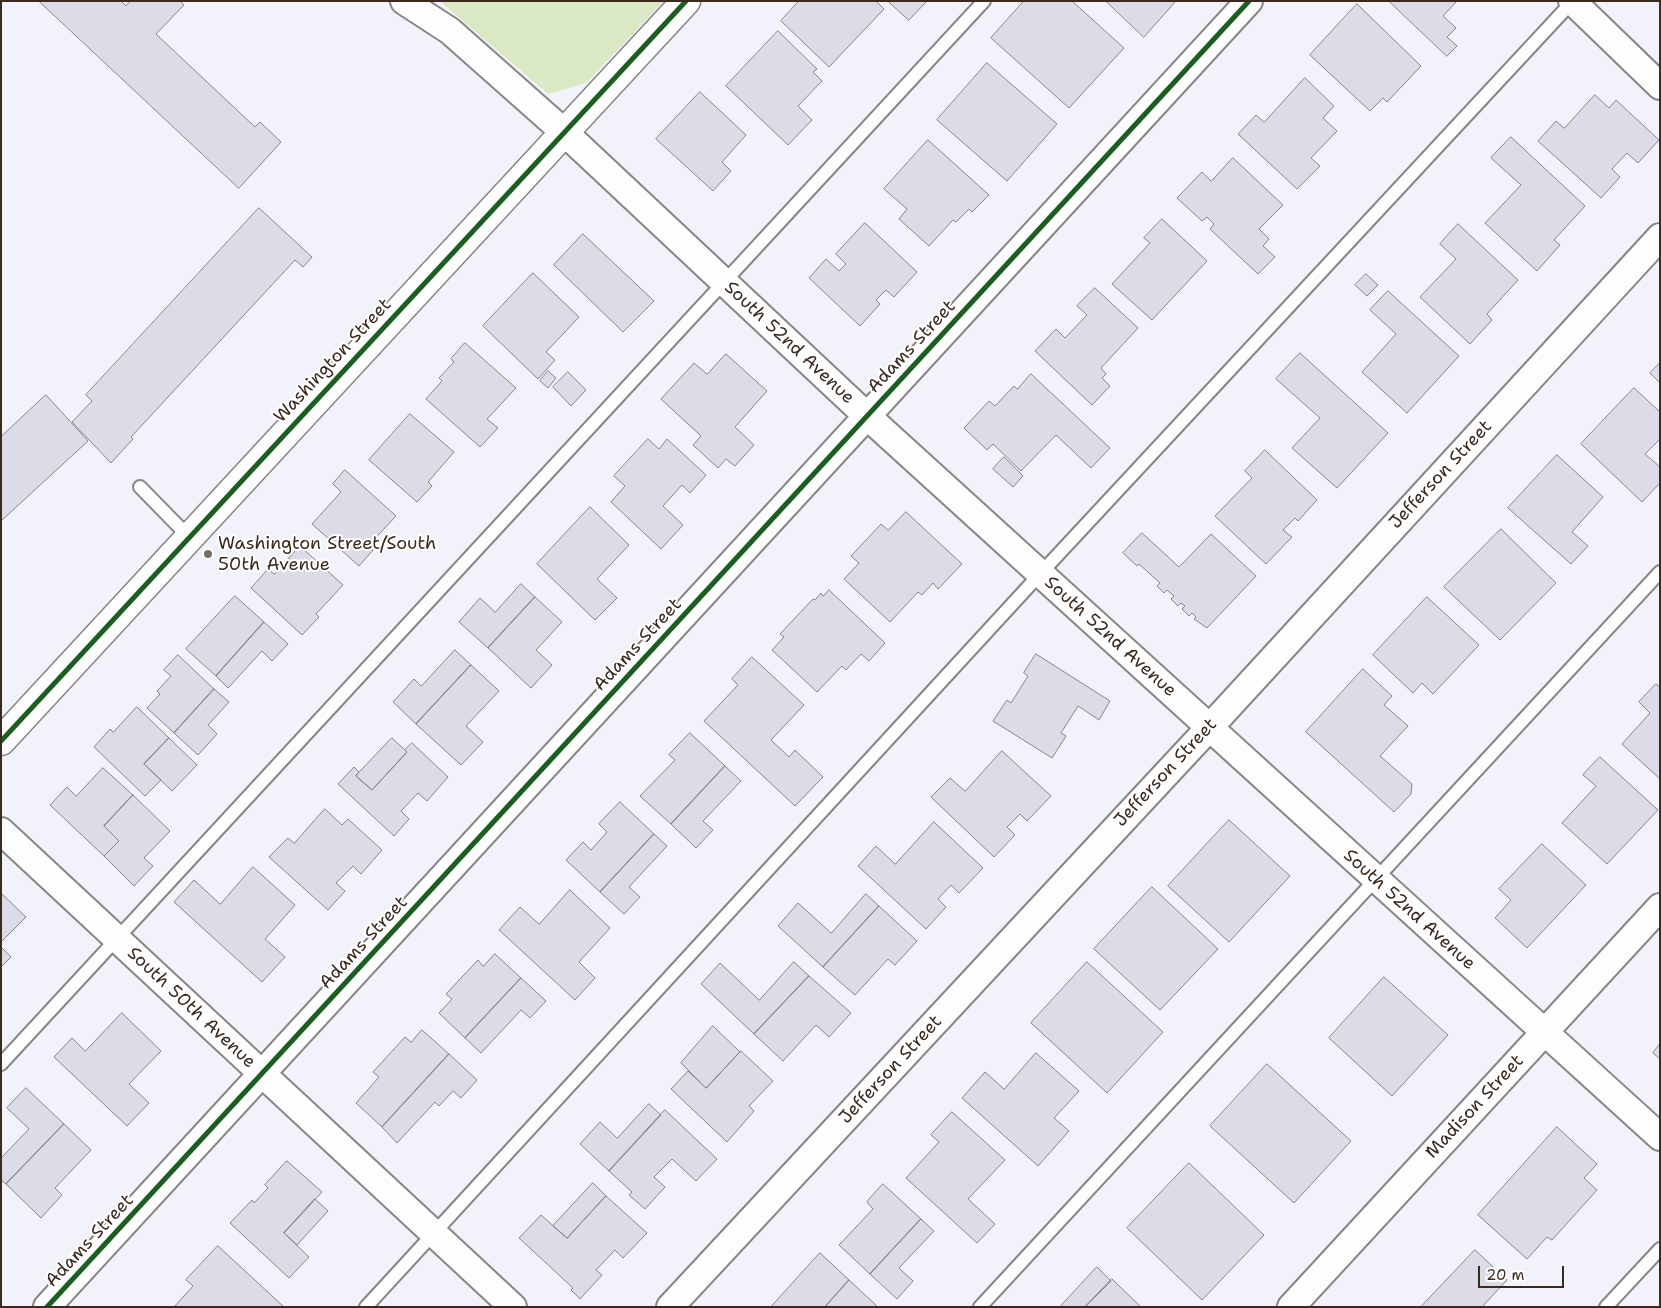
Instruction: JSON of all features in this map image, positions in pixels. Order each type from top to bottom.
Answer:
[{"type":"street","name":"South 52nd Avenue","points":[[404,1],[450,31],[564,132],[867,416],[1660,1137]]},
{"type":"street","name":"Washington Street","points":[[1,741],[686,1]]},
{"type":"street","name":"Adams Street","points":[[48,1307],[1249,1]]},
{"type":"street","points":[[1572,1],[1660,86]]},
{"type":"street","name":"Jefferson Street","points":[[670,1307],[1209,728],[1660,237]]},
{"type":"street","name":"South 50th Avenue","points":[[1,831],[513,1307]]},
{"type":"street","name":"Madison Street","points":[[1290,1307],[1660,907]]},
{"type":"lane","points":[[1,1064],[984,1]]},
{"type":"lane","points":[[366,1307],[1040,574],[1572,1]]},
{"type":"lane","points":[[140,487],[189,537]]},
{"type":"lane","points":[[980,1307],[1660,572]]},
{"type":"lane","points":[[1606,1307],[1660,1249]]},
{"type":"green space","points":[[440,1],[664,1],[586,83],[548,94]]},
{"type":"building","points":[[39,1],[121,1],[126,6],[130,1],[180,1],[184,5],[156,34],[255,127],[260,122],[281,142],[239,188]]},
{"type":"building","points":[[799,1],[876,1],[884,9],[829,67],[781,21]]},
{"type":"building","points":[[888,1],[927,1],[909,20]]},
{"type":"building","points":[[1024,1],[1072,1],[1124,48],[1069,108],[991,38]]},
{"type":"building","points":[[1106,1],[1176,1],[1144,37]]},
{"type":"building","points":[[1389,1],[1457,1],[1443,16],[1456,28],[1447,37],[1457,46],[1447,56]]},
{"type":"building","points":[[1357,4],[1421,66],[1387,102],[1383,98],[1370,111],[1310,55]]},
{"type":"building","points":[[778,31],[817,69],[813,72],[822,81],[798,106],[812,120],[788,145],[726,86]]},
{"type":"building","points":[[987,63],[1057,124],[1007,181],[937,120]]},
{"type":"building","points":[[1305,78],[1334,106],[1323,118],[1337,131],[1311,158],[1320,166],[1297,189],[1238,134],[1256,115],[1264,122]]},
{"type":"building","points":[[700,92],[746,135],[722,162],[731,171],[713,191],[656,139]]},
{"type":"building","points":[[1595,95],[1609,108],[1616,100],[1659,140],[1638,163],[1627,153],[1612,169],[1620,177],[1601,198],[1538,141],[1556,121],[1564,128]]},
{"type":"building","points":[[1511,137],[1585,206],[1554,240],[1560,245],[1537,271],[1485,223],[1521,185],[1491,158]]},
{"type":"building","points":[[928,140],[989,195],[972,212],[969,209],[956,222],[953,220],[929,246],[899,219],[907,209],[884,189]]},
{"type":"building","points":[[1233,158],[1283,205],[1259,229],[1269,239],[1263,246],[1275,257],[1258,274],[1210,229],[1214,224],[1207,217],[1202,221],[1177,198],[1202,172],[1211,181]]},
{"type":"building","points":[[259,208],[312,257],[303,267],[295,260],[131,437],[133,439],[111,463],[72,422],[92,401],[86,395]]},
{"type":"building","points":[[1162,219],[1207,261],[1152,320],[1112,284],[1150,243],[1144,238]]},
{"type":"building","points":[[865,223],[917,272],[894,297],[886,290],[876,300],[880,304],[860,326],[809,278],[826,259],[839,271],[846,264],[836,254]]},
{"type":"building","points":[[1458,224],[1518,280],[1487,314],[1492,320],[1470,344],[1420,297],[1456,259],[1440,244]]},
{"type":"building","points":[[583,234],[654,301],[623,332],[554,265]]},
{"type":"building","points":[[533,273],[579,317],[546,352],[555,360],[538,379],[483,326]]},
{"type":"building","points":[[1366,274],[1378,285],[1367,296],[1355,285]]},
{"type":"building","points":[[1095,288],[1138,328],[1101,368],[1106,374],[1102,378],[1110,386],[1092,405],[1035,351],[1056,329],[1065,338],[1087,315],[1077,306]]},
{"type":"building","points":[[1388,291],[1459,356],[1407,413],[1362,372],[1396,334],[1370,310]]},
{"type":"building","points":[[465,343],[516,388],[487,419],[498,428],[480,447],[426,399],[442,381],[439,378],[454,362],[451,359]]},
{"type":"building","points":[[1300,353],[1388,433],[1337,488],[1292,448],[1320,418],[1276,379]]},
{"type":"building","points":[[726,354],[767,391],[735,427],[754,445],[735,466],[726,459],[718,468],[693,445],[701,436],[661,399],[694,363],[707,374]]},
{"type":"building","points":[[1660,363],[1660,383],[1650,373]]},
{"type":"building","points":[[548,371],[556,378],[548,388],[540,381]]},
{"type":"building","points":[[568,372],[586,390],[571,406],[553,387]]},
{"type":"building","points":[[1031,374],[1110,448],[1091,468],[1056,435],[1021,471],[993,444],[987,450],[964,428],[989,401],[995,406],[1014,386],[1017,389]]},
{"type":"building","points":[[1634,388],[1660,412],[1660,439],[1645,454],[1660,467],[1660,483],[1642,502],[1581,444]]},
{"type":"building","points":[[46,395],[88,441],[1,521],[1,437]]},
{"type":"building","points":[[410,414],[454,452],[428,482],[432,486],[417,502],[369,460]]},
{"type":"building","points":[[648,439],[659,449],[667,439],[706,475],[690,493],[682,485],[663,506],[683,525],[661,549],[611,502],[625,486],[614,476]]},
{"type":"building","points":[[1265,450],[1317,500],[1298,521],[1295,518],[1283,530],[1292,537],[1266,564],[1215,516],[1252,478],[1245,471]]},
{"type":"building","points":[[1557,455],[1603,497],[1572,532],[1588,546],[1571,564],[1508,508]]},
{"type":"building","points":[[1004,457],[1023,476],[1013,487],[993,469]]},
{"type":"building","points":[[345,470],[396,516],[369,545],[374,549],[359,566],[312,524],[341,492],[333,484]]},
{"type":"building","points":[[590,507],[629,545],[597,579],[617,598],[595,620],[537,564]]},
{"type":"building","points":[[906,512],[962,564],[938,589],[933,583],[922,595],[918,592],[890,622],[844,579],[859,563],[851,556],[881,524],[888,530]]},
{"type":"building","points":[[1501,529],[1556,583],[1500,640],[1444,587]]},
{"type":"building","points":[[1142,533],[1179,567],[1211,534],[1256,576],[1207,628],[1194,619],[1196,617],[1192,613],[1189,616],[1182,609],[1185,606],[1181,603],[1178,606],[1171,599],[1174,596],[1167,590],[1164,593],[1157,586],[1160,583],[1139,564],[1137,566],[1123,553]]},
{"type":"building","points":[[300,546],[343,585],[316,614],[319,617],[302,635],[251,588],[268,569],[274,574]]},
{"type":"building","points":[[521,584],[535,597],[488,648],[459,622],[480,598],[495,612]]},
{"type":"building","points":[[829,590],[885,643],[869,661],[861,654],[846,670],[842,666],[817,692],[772,650],[784,637],[780,634],[813,599],[815,600],[821,593],[823,596]]},
{"type":"building","points":[[235,596],[264,622],[216,676],[186,649]]},
{"type":"building","points":[[535,597],[562,622],[536,650],[552,665],[531,688],[488,648]]},
{"type":"building","points":[[1427,597],[1479,645],[1433,694],[1422,683],[1413,693],[1373,655]]},
{"type":"building","points":[[264,622],[288,644],[272,661],[262,651],[228,688],[216,676]]},
{"type":"building","points":[[455,650],[471,665],[416,724],[393,702],[414,679],[421,686]]},
{"type":"building","points":[[1036,654],[1110,701],[1099,720],[1078,706],[1061,733],[1066,736],[1052,758],[993,721],[1007,700],[1011,703],[1028,676],[1024,673]]},
{"type":"building","points":[[178,655],[214,689],[174,733],[147,708],[160,694],[157,691],[171,676],[164,670]]},
{"type":"building","points":[[752,657],[804,705],[771,740],[789,757],[795,750],[823,777],[795,806],[704,721],[738,685],[732,679]]},
{"type":"building","points":[[471,665],[499,691],[466,726],[483,742],[461,765],[416,724]]},
{"type":"building","points":[[1363,669],[1392,696],[1384,705],[1408,726],[1380,756],[1412,784],[1411,794],[1394,812],[1306,732]]},
{"type":"building","points":[[1656,684],[1660,687],[1660,779],[1622,744],[1650,713],[1639,702]]},
{"type":"building","points":[[214,689],[229,702],[208,725],[217,734],[198,755],[174,733]]},
{"type":"building","points":[[137,707],[169,738],[144,764],[161,780],[145,796],[94,747],[110,729],[113,732]]},
{"type":"building","points":[[690,733],[725,766],[671,824],[640,796],[675,760],[669,755]]},
{"type":"building","points":[[169,738],[197,765],[172,791],[144,764]]},
{"type":"building","points":[[392,738],[407,752],[372,790],[356,776]]},
{"type":"building","points":[[412,743],[448,777],[427,801],[418,793],[401,811],[409,819],[394,836],[338,784],[354,767],[359,772],[356,776],[372,790],[407,752],[405,750]]},
{"type":"building","points":[[1002,751],[1051,796],[1027,821],[1020,814],[1007,827],[1015,835],[994,857],[931,797],[950,778],[965,791]]},
{"type":"building","points":[[1600,757],[1658,810],[1607,864],[1562,823],[1596,786],[1583,775]]},
{"type":"building","points":[[725,766],[741,781],[703,821],[713,830],[696,848],[671,824]]},
{"type":"building","points":[[103,768],[133,795],[104,826],[119,841],[104,856],[50,805],[67,787],[76,796]]},
{"type":"building","points":[[133,795],[170,831],[144,858],[153,866],[134,886],[104,856],[119,841],[104,826]]},
{"type":"building","points":[[620,802],[654,834],[600,892],[566,860],[583,842],[591,850],[607,832],[599,824]]},
{"type":"building","points":[[325,809],[342,825],[348,819],[382,850],[361,874],[353,866],[336,883],[345,891],[328,910],[269,857],[288,838],[294,843]]},
{"type":"building","points":[[1229,820],[1290,876],[1229,942],[1168,886]]},
{"type":"building","points":[[934,822],[983,868],[959,893],[951,885],[938,899],[946,907],[926,929],[858,866],[876,846],[895,864]]},
{"type":"building","points":[[654,834],[667,846],[629,887],[640,897],[624,914],[600,892]]},
{"type":"building","points":[[1542,844],[1586,885],[1527,948],[1495,918],[1511,900],[1499,889]]},
{"type":"building","points":[[253,867],[295,905],[265,939],[285,957],[262,982],[174,902],[194,880],[220,904]]},
{"type":"building","points":[[1152,887],[1218,949],[1160,1010],[1094,949]]},
{"type":"building","points":[[570,890],[610,928],[579,962],[595,978],[575,1000],[499,930],[520,907],[539,924]]},
{"type":"building","points":[[1,893],[26,917],[1,942]]},
{"type":"building","points":[[866,894],[879,906],[823,967],[778,926],[798,903],[831,933]]},
{"type":"building","points":[[879,906],[917,941],[895,965],[888,959],[855,995],[823,967]]},
{"type":"building","points":[[1,947],[11,957],[1,967]]},
{"type":"building","points":[[495,954],[521,978],[465,1038],[439,1013],[452,999],[446,994],[478,960],[483,966]]},
{"type":"building","points":[[794,962],[809,976],[754,1034],[701,984],[720,963],[759,1000]]},
{"type":"building","points":[[1087,962],[1163,1032],[1107,1093],[1031,1023]]},
{"type":"building","points":[[809,976],[851,1013],[829,1037],[816,1025],[783,1061],[754,1034]]},
{"type":"building","points":[[1384,977],[1448,1035],[1392,1096],[1329,1038]]},
{"type":"building","points":[[521,978],[546,1001],[530,1018],[521,1010],[481,1053],[465,1038]]},
{"type":"building","points":[[122,1013],[161,1051],[129,1084],[149,1103],[127,1126],[54,1057],[72,1038],[85,1051]]},
{"type":"building","points":[[713,1026],[740,1052],[706,1088],[681,1063]]},
{"type":"building","points":[[422,1030],[449,1054],[382,1127],[356,1103],[379,1077],[373,1072],[405,1037],[411,1042]]},
{"type":"building","points":[[1660,1044],[1660,1059],[1653,1053]]},
{"type":"building","points":[[741,1051],[773,1081],[749,1106],[754,1111],[727,1142],[671,1089],[688,1071],[706,1088]]},
{"type":"building","points":[[1036,1053],[1079,1091],[1054,1118],[1069,1131],[1038,1166],[962,1098],[985,1072],[1004,1089]]},
{"type":"building","points":[[449,1054],[477,1080],[461,1098],[453,1091],[439,1106],[435,1102],[397,1143],[382,1127]]},
{"type":"building","points":[[1267,1064],[1351,1141],[1294,1203],[1210,1126]]},
{"type":"building","points":[[26,1088],[64,1124],[6,1184],[1,1180],[1,1158],[29,1129],[7,1108]]},
{"type":"building","points":[[649,1104],[661,1115],[609,1171],[580,1144],[600,1122],[617,1138]]},
{"type":"building","points":[[665,1110],[717,1159],[696,1181],[672,1159],[654,1177],[665,1187],[645,1209],[629,1195],[632,1192],[609,1171]]},
{"type":"building","points":[[952,1112],[1005,1160],[968,1199],[995,1224],[977,1243],[906,1178],[939,1142],[931,1135]]},
{"type":"building","points":[[64,1124],[91,1150],[55,1188],[62,1195],[41,1218],[6,1184]]},
{"type":"building","points":[[1557,1127],[1597,1164],[1584,1178],[1597,1190],[1552,1240],[1547,1237],[1527,1259],[1478,1215]]},
{"type":"building","points":[[287,1161],[322,1192],[284,1233],[309,1257],[289,1278],[230,1223],[252,1200],[254,1203],[268,1188],[265,1185]]},
{"type":"building","points":[[1189,1163],[1264,1235],[1202,1300],[1127,1228]]},
{"type":"building","points":[[593,1183],[606,1196],[567,1238],[553,1226]]},
{"type":"building","points":[[883,1184],[921,1219],[870,1274],[839,1245],[873,1209],[867,1202]]},
{"type":"building","points":[[606,1196],[647,1233],[623,1258],[615,1250],[596,1270],[602,1275],[580,1299],[571,1290],[573,1288],[519,1238],[541,1215],[567,1238]]},
{"type":"building","points":[[315,1199],[328,1211],[297,1245],[284,1233]]},
{"type":"building","points":[[921,1219],[934,1231],[899,1268],[913,1281],[897,1299],[870,1274]]},
{"type":"building","points":[[218,1246],[284,1307],[174,1307],[193,1286],[186,1280]]},
{"type":"building","points":[[1475,1250],[1507,1280],[1482,1307],[1421,1307]]},
{"type":"building","points":[[820,1253],[849,1280],[825,1307],[771,1307]]},
{"type":"building","points":[[1097,1267],[1111,1281],[1085,1307],[1060,1307]]},
{"type":"building","points":[[1112,1279],[1141,1307],[1085,1307]]},
{"type":"building","points":[[849,1280],[878,1307],[825,1307]]},
{"type":"cycle path","points":[[1,741],[686,1]]},
{"type":"cycle path","points":[[47,1307],[1249,1]]},
{"type":"place","name":"Washington Street/South 50th Avenue","points":[[208,554]]}]
